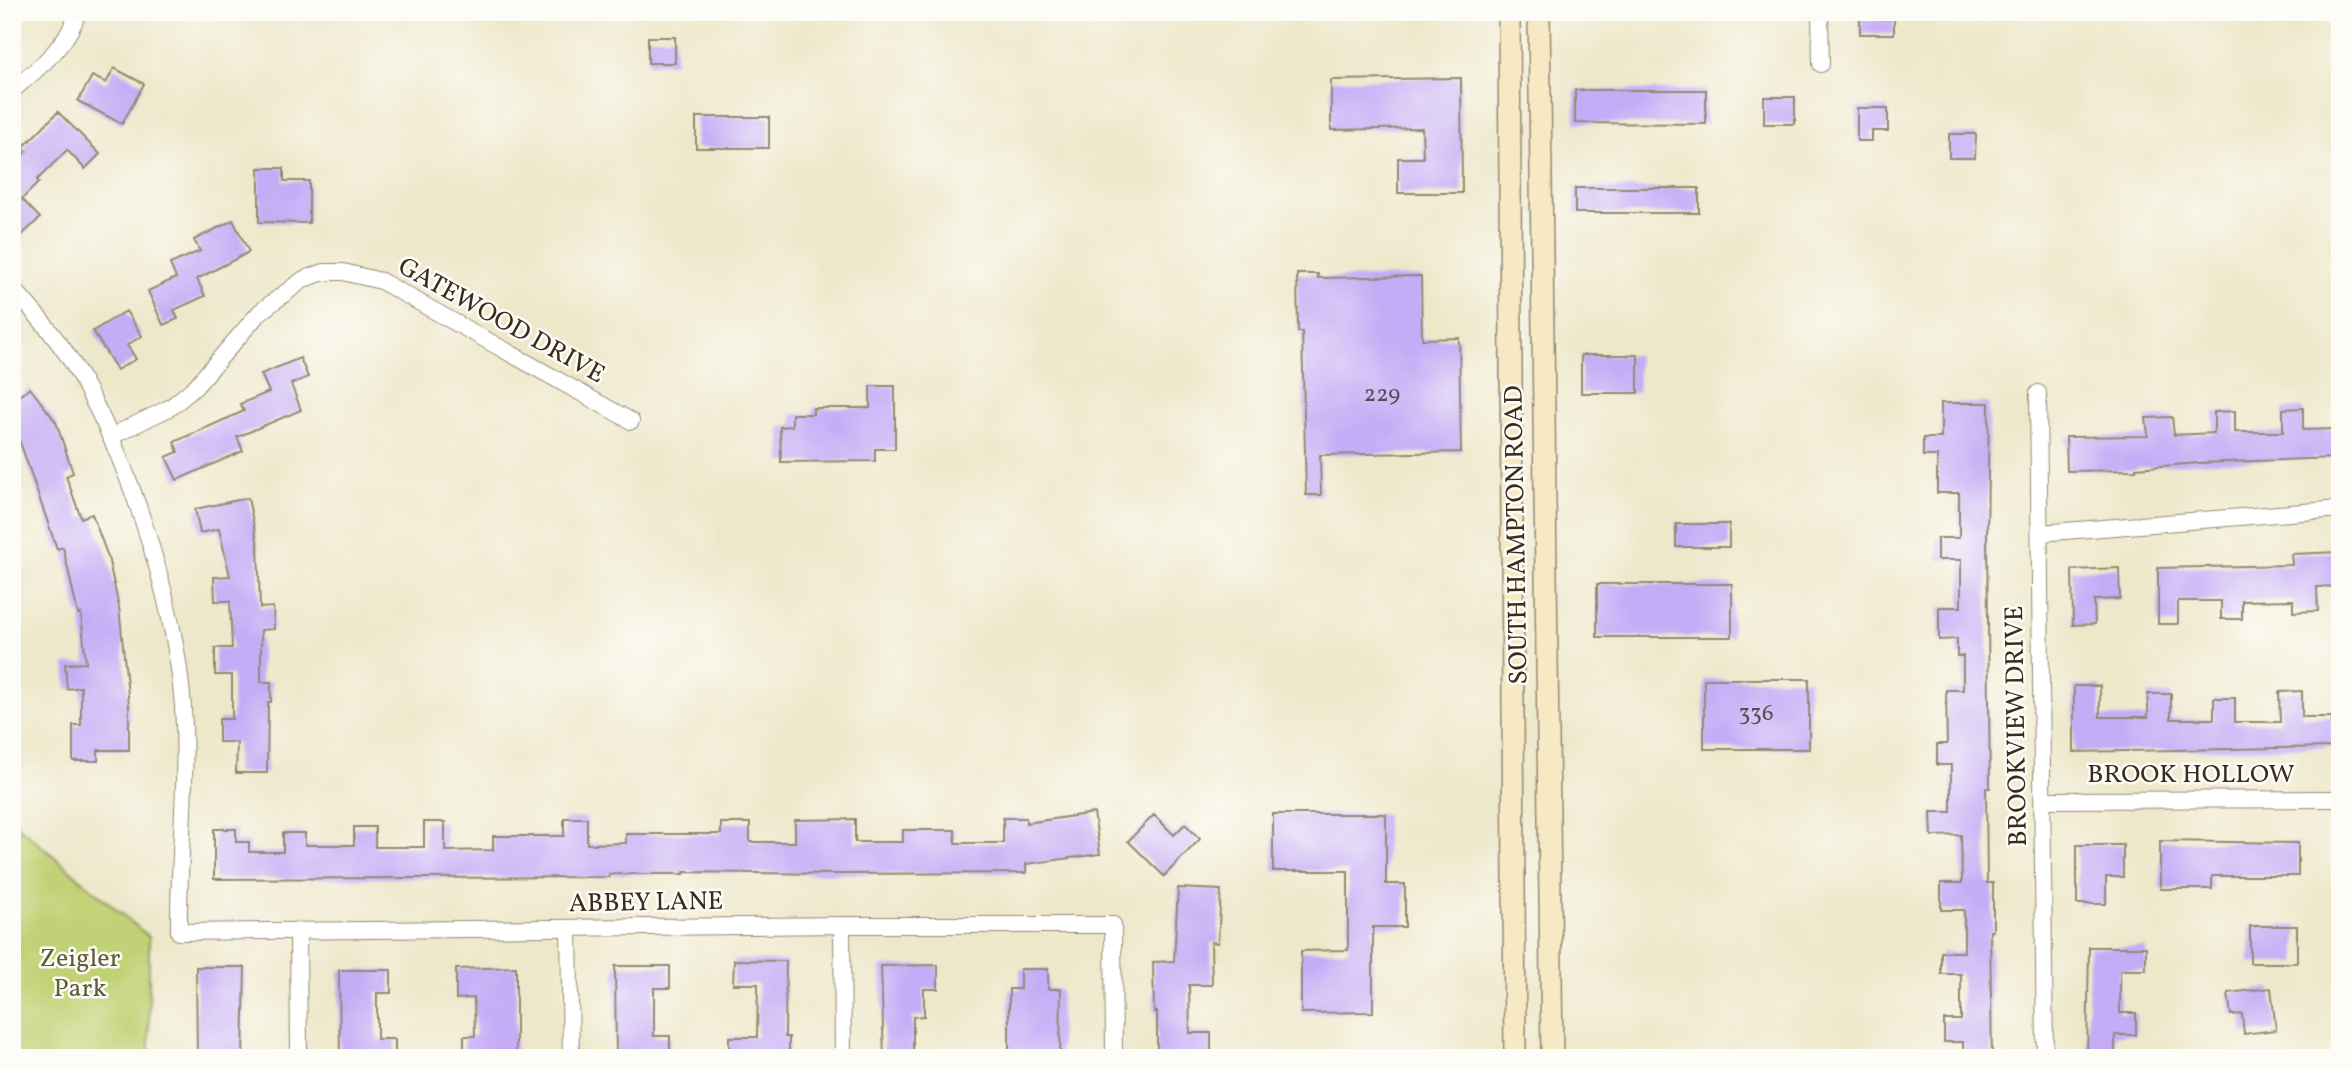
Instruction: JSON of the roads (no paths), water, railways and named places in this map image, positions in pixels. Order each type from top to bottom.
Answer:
[{"type":"main road","name":"SOUTH HAMPTON ROAD","points":[[1508,12],[1515,1058]]},
{"type":"main road","name":"SOUTH HAMPTON ROAD","points":[[1539,12],[1552,1058]]},
{"type":"main road","points":[[1508,73],[1540,73]]},
{"type":"main road","points":[[1509,243],[1541,242]]},
{"type":"main road","points":[[1511,566],[1545,565]]},
{"type":"main road","points":[[1513,744],[1548,745]]},
{"type":"street","points":[[12,91],[57,51],[74,24],[78,12]]},
{"type":"street","points":[[1820,12],[1821,64]]},
{"type":"street","name":"GATEWOOD DRIVE","points":[[110,437],[170,407],[195,387],[260,312],[304,279],[324,272],[343,272],[381,281],[631,421]]},
{"type":"street","points":[[12,287],[34,312],[79,374],[110,437]]},
{"type":"street","name":"BROOKVIEW DRIVE","points":[[2038,393],[2045,1058]]},
{"type":"street","name":"ABBEY LANE","points":[[110,437],[152,546],[174,645],[184,723],[184,800],[178,877],[179,932],[1113,925],[1114,1058]]},
{"type":"street","points":[[2040,533],[2340,509]]},
{"type":"street","name":"BROOK HOLLOW","points":[[2043,800],[2340,799]]},
{"type":"street","points":[[842,925],[843,1058]]},
{"type":"street","points":[[569,929],[571,1058]]},
{"type":"street","points":[[298,931],[299,1058]]},
{"type":"park label","name":"Zeigler Park","points":[[80,974]]}]
